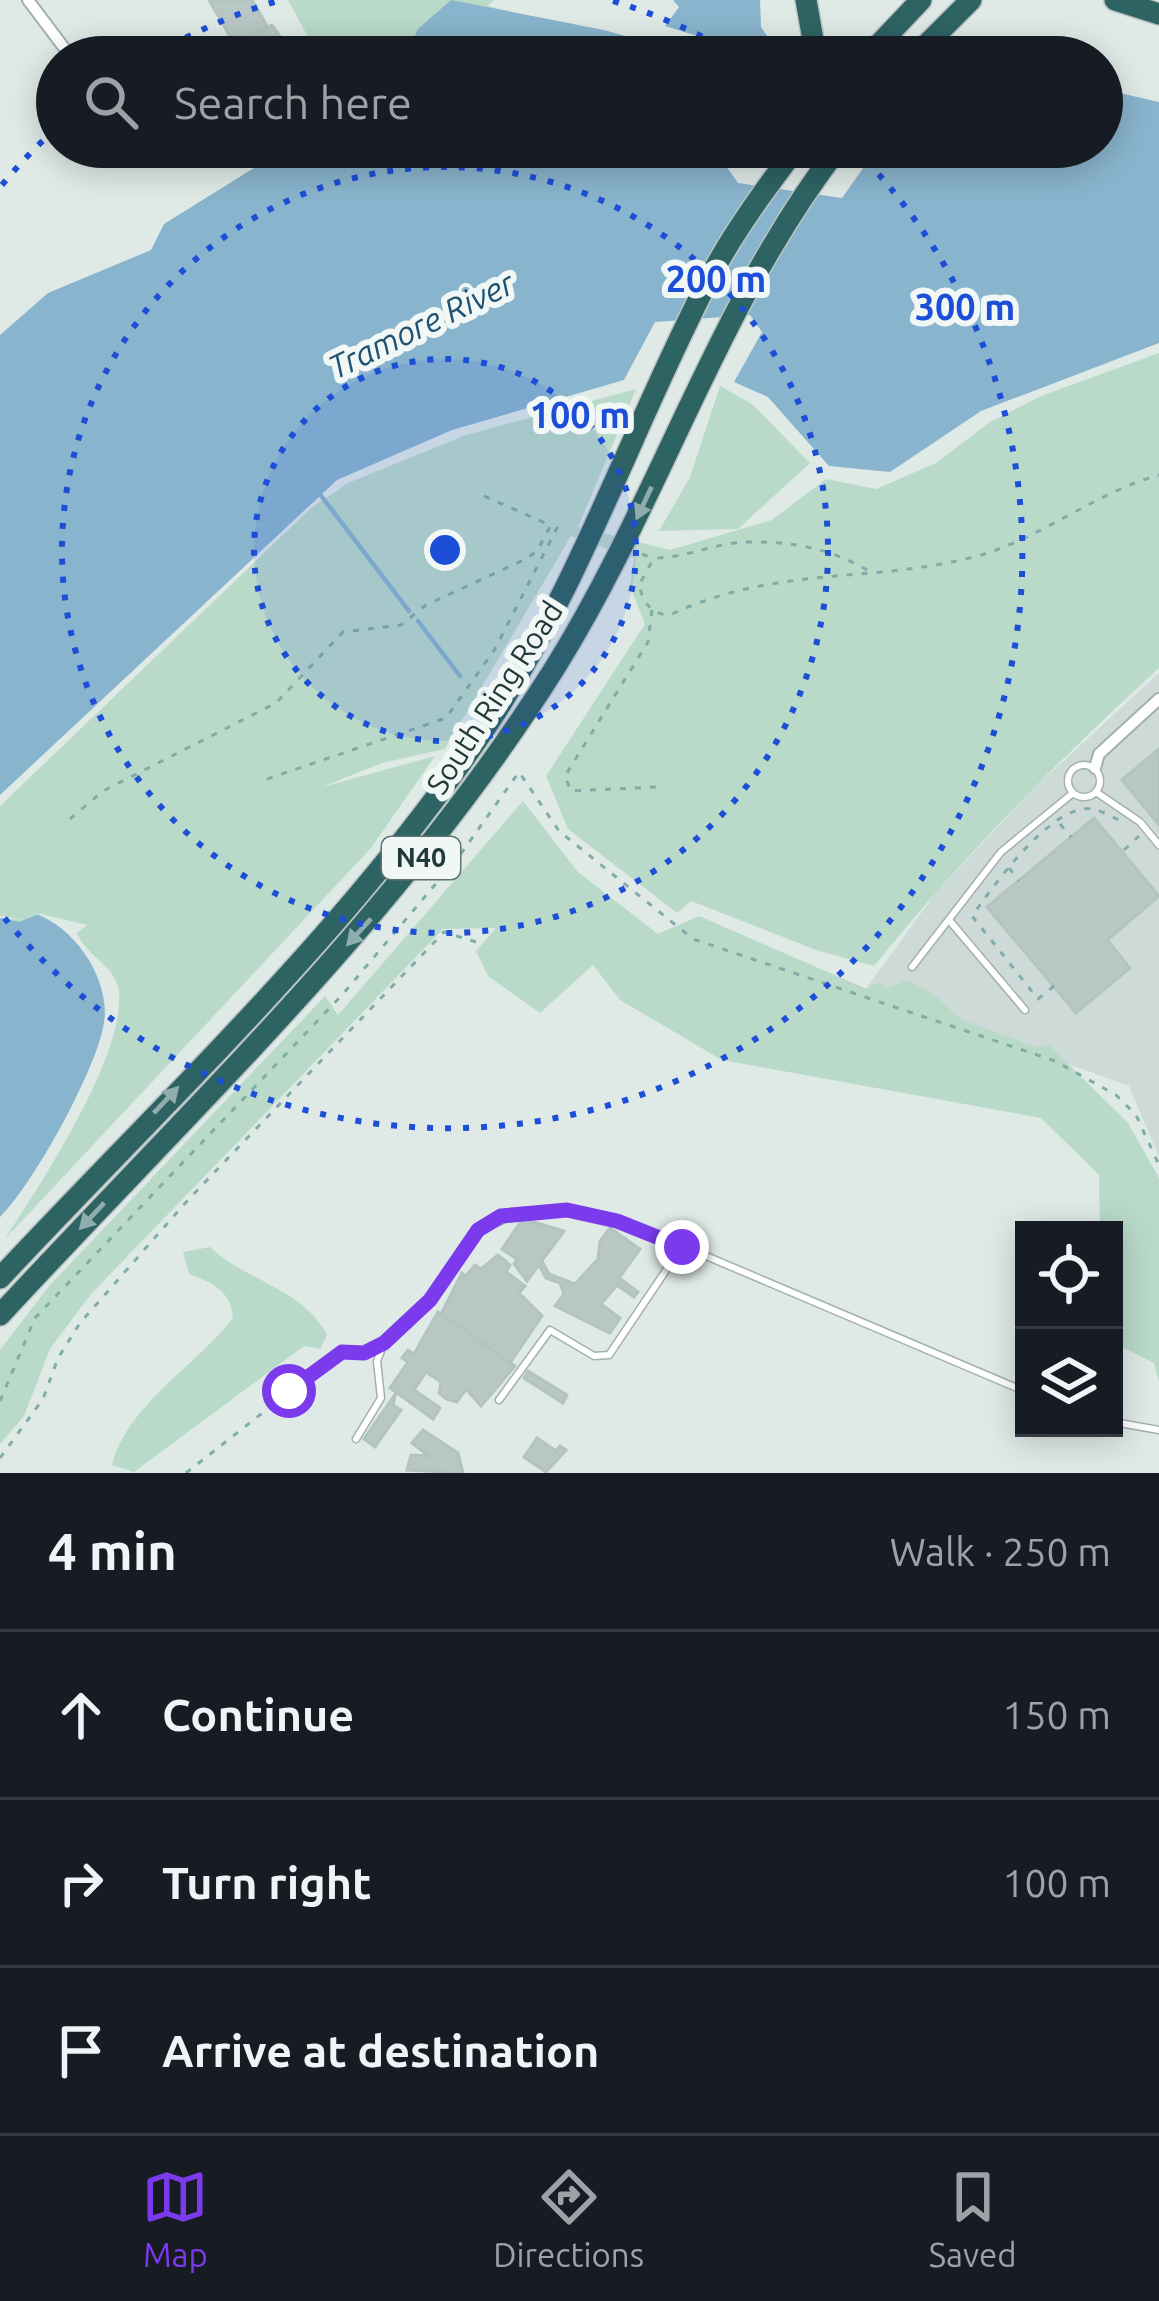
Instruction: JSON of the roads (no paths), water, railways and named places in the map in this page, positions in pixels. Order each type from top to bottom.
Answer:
[{"type":"highway","points":[[806,0],[812,36]]},
{"type":"highway","points":[[887,36],[921,0]]},
{"type":"highway","points":[[935,36],[971,0]]},
{"type":"highway","points":[[1115,0],[1159,14]]},
{"type":"highway","points":[[763,185],[771,168]]},
{"type":"highway","points":[[763,185],[778,168]]},
{"type":"highway","name":"South Ring Road","points":[[0,1315],[369,920],[471,794],[595,599],[728,321],[823,168]]},
{"type":"highway","name":"South Ring Road","points":[[0,1278],[354,900],[444,787],[491,719],[568,582],[687,324],[763,185]]},
{"type":"street","points":[[28,0],[55,36]]},
{"type":"street","points":[[1095,768],[1099,754],[1159,699]]},
{"type":"lane","points":[[1074,768],[1095,768],[1101,782],[1096,792],[1087,797],[1072,793],[1068,777],[1074,768]]},
{"type":"lane","points":[[1096,792],[1140,822],[1159,844]]},
{"type":"lane","points":[[912,968],[1000,852],[1072,793]]},
{"type":"lane","points":[[949,920],[1024,1010]]},
{"type":"lane","points":[[342,1352],[364,1353],[384,1343],[430,1300],[478,1230],[501,1216],[567,1210],[617,1221],[1015,1387]]},
{"type":"lane","points":[[499,1400],[550,1330],[594,1356],[609,1355],[682,1247]]},
{"type":"lane","points":[[356,1439],[381,1398],[377,1360],[384,1343]]},
{"type":"lane","points":[[1123,1424],[1159,1430]]},
{"type":"water","points":[[451,0],[625,36],[415,36]]},
{"type":"water","points":[[673,0],[760,0],[761,27],[767,36],[698,36],[665,26],[679,7]]},
{"type":"water","name":"Tramore River","points":[[1123,94],[1159,102],[1159,343],[981,411],[890,472],[829,466],[768,397],[734,382],[762,332],[750,315],[655,322],[624,380],[452,430],[337,480],[0,795],[0,335],[48,293],[151,250],[164,224],[254,168],[727,168],[738,183],[842,198],[863,168],[1123,168]]},
{"type":"water","points":[[37,915],[66,932],[89,960],[103,994],[103,1028],[60,1127],[29,1180],[0,1217],[0,918],[19,922]]},
{"type":"waterway","points":[[319,493],[409,611]]},
{"type":"waterway","points":[[418,621],[460,676]]}]
